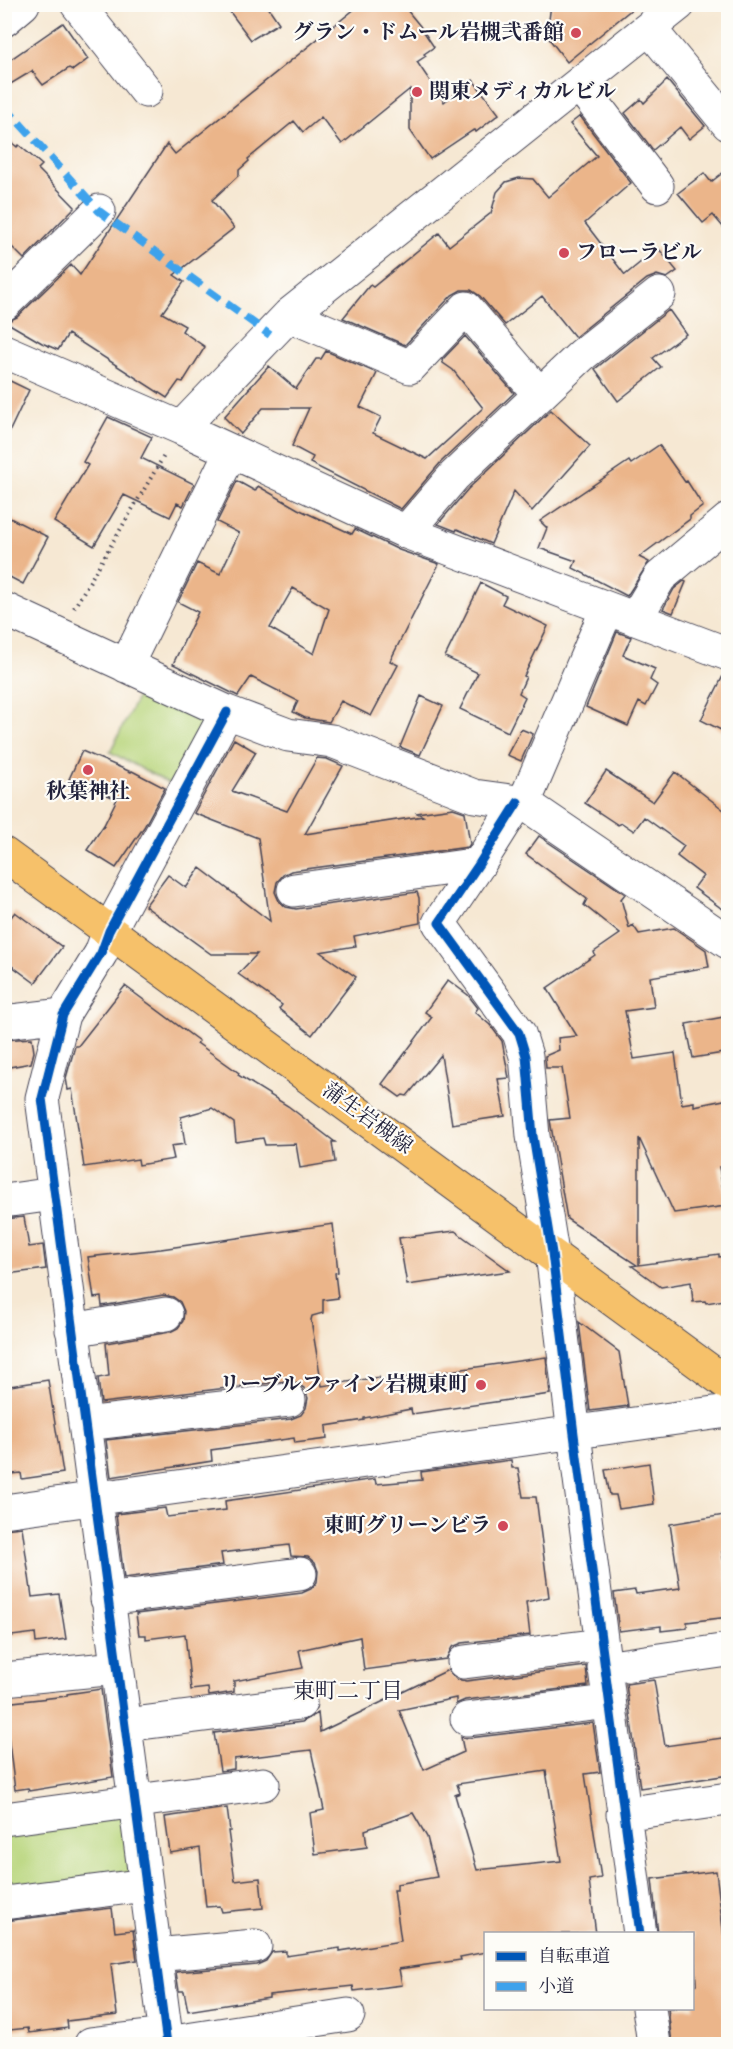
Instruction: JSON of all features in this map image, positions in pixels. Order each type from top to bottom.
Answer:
[{"type":"main road","name":"蒲生岩槻線","points":[[4,854],[729,1384]]},
{"type":"street","points":[[4,20],[23,4]]},
{"type":"street","points":[[77,4],[146,91]]},
{"type":"street","points":[[181,428],[289,315],[679,4]]},
{"type":"street","points":[[649,28],[729,124]]},
{"type":"street","points":[[579,84],[657,186]]},
{"type":"street","points":[[4,304],[99,211]]},
{"type":"street","points":[[406,532],[454,476],[582,355],[659,294]]},
{"type":"street","points":[[289,315],[410,367],[466,308],[540,395]]},
{"type":"street","points":[[4,351],[181,428],[406,532],[729,654]]},
{"type":"street","points":[[126,666],[231,451]]},
{"type":"street","points":[[640,1932],[552,1253],[533,1136],[526,1056],[519,1032],[439,923],[521,802],[621,614],[660,577],[729,520]]},
{"type":"street","points":[[4,609],[227,712],[288,735],[333,741],[474,796],[521,802],[729,942]]},
{"type":"street","points":[[166,2041],[42,1098],[63,1015],[101,953],[109,931],[227,712]]},
{"type":"street","points":[[294,890],[479,864]]},
{"type":"street","points":[[4,1022],[63,1015]]},
{"type":"street","points":[[4,1201],[54,1194]]},
{"type":"street","points":[[72,1330],[166,1314]]},
{"type":"street","points":[[85,1424],[289,1400]]},
{"type":"street","points":[[4,1511],[729,1411]]},
{"type":"street","points":[[108,1599],[300,1574]]},
{"type":"street","points":[[464,1662],[729,1650]]},
{"type":"street","points":[[4,1679],[117,1668]]},
{"type":"street","points":[[467,1719],[609,1702]]},
{"type":"street","points":[[124,1725],[300,1703]]},
{"type":"street","points":[[4,1819],[263,1784]]},
{"type":"street","points":[[623,1814],[729,1799]]},
{"type":"street","points":[[4,1903],[146,1885]]},
{"type":"street","points":[[155,1955],[255,1946]]},
{"type":"street","points":[[650,2010],[654,2044]]},
{"type":"street","points":[[91,2044],[166,2041],[348,2015]]},
{"type":"path","points":[[58,634],[181,428]]},
{"type":"green space","points":[[145,682],[207,712],[212,729],[178,788],[110,752]]},
{"type":"green space","points":[[124,1812],[133,1876],[5,1894],[4,1829]]},
{"type":"building","points":[[224,4],[266,4],[279,23],[251,40]]},
{"type":"building","points":[[361,4],[402,4],[434,47],[417,62],[444,102],[473,80],[499,114],[476,132],[472,131],[430,159],[410,130],[410,89],[342,144],[321,117],[303,132],[294,121],[248,159],[249,161],[239,170],[239,175],[212,200],[234,228],[174,275],[184,282],[162,313],[185,326],[182,331],[205,347],[183,382],[179,381],[167,398],[68,334],[58,350],[6,322],[17,317],[71,265],[80,275],[167,144],[175,154]]},
{"type":"building","name":"グラン・ドムール岩槻弐番館","points":[[551,4],[638,4],[567,62],[547,36]]},
{"type":"building","points":[[63,23],[88,59],[73,70],[69,68],[43,85],[32,71],[4,88],[4,64]]},
{"type":"building","points":[[667,80],[705,126],[689,139],[680,127],[653,150],[625,113],[641,99],[644,103]]},
{"type":"building","points":[[580,116],[631,183],[585,223],[625,275],[658,248],[677,271],[667,278],[657,275],[647,279],[575,337],[542,296],[505,325],[480,296],[471,290],[461,290],[452,295],[405,345],[343,318],[370,285],[373,287],[439,233],[449,246],[491,213],[497,192],[506,182],[519,178],[533,179],[548,197],[597,156],[570,124]]},
{"type":"building","points":[[4,136],[17,147],[19,145],[42,165],[38,169],[75,207],[24,259],[4,239]]},
{"type":"building","points":[[729,168],[729,234],[713,215],[703,223],[678,193],[704,173],[711,182]]},
{"type":"building","points":[[669,310],[686,334],[653,358],[661,367],[618,401],[595,369]]},
{"type":"building","points":[[465,336],[514,393],[441,462],[401,509],[310,463],[313,457],[292,446],[309,408],[263,408],[241,434],[224,417],[269,366],[296,389],[316,359],[321,359],[326,351],[377,373],[360,407],[381,417],[373,433],[427,459],[483,408],[453,370],[442,360]]},
{"type":"building","points":[[4,378],[29,390],[4,443]]},
{"type":"building","points":[[551,410],[590,446],[532,511],[514,491],[491,544],[457,529],[456,531],[438,524],[468,489]]},
{"type":"building","points":[[108,417],[152,437],[141,458],[194,484],[183,506],[177,503],[170,517],[124,495],[94,546],[54,522],[88,465],[83,462]]},
{"type":"building","points":[[659,445],[703,506],[690,516],[690,519],[639,557],[649,562],[627,596],[573,568],[576,561],[539,548],[547,528],[540,521],[629,461],[631,464]]},
{"type":"building","points":[[237,481],[255,491],[258,486],[298,509],[352,534],[355,529],[399,550],[439,564],[390,661],[398,665],[371,716],[341,701],[329,722],[305,718],[293,712],[298,701],[251,677],[238,696],[173,664],[198,612],[178,602],[197,563],[220,574],[239,533],[217,522]],"holes":[[[293,588],[329,609],[314,654],[270,628]]]},
{"type":"building","points":[[4,515],[48,537],[23,584],[4,574]]},
{"type":"building","points":[[684,581],[686,582],[673,613],[663,609],[674,589]]},
{"type":"building","points":[[481,583],[506,596],[502,604],[548,626],[524,676],[526,677],[519,693],[525,697],[508,732],[460,709],[478,673],[445,657]]},
{"type":"building","points":[[617,632],[631,637],[623,655],[655,669],[650,680],[657,685],[646,706],[639,702],[628,726],[586,707]]},
{"type":"building","points":[[725,672],[729,672],[729,734],[701,720]]},
{"type":"building","points":[[421,696],[443,706],[420,755],[400,747]]},
{"type":"building","points":[[521,729],[533,734],[521,761],[507,755]]},
{"type":"building","points":[[234,739],[256,752],[232,791],[287,811],[317,758],[327,759],[343,766],[305,834],[423,816],[417,813],[453,808],[465,812],[470,844],[468,847],[291,871],[277,882],[275,892],[279,901],[286,907],[296,909],[417,892],[419,898],[420,923],[354,936],[356,946],[320,952],[356,977],[312,1035],[279,1009],[282,1005],[238,974],[257,954],[211,954],[145,906],[168,875],[186,888],[200,868],[270,921],[258,838],[194,813]]},
{"type":"building","points":[[82,751],[132,771],[165,788],[144,827],[116,868],[87,850],[104,825],[117,799],[69,779]]},
{"type":"building","points":[[606,771],[653,802],[675,772],[729,814],[729,914],[694,888],[703,876],[677,856],[684,846],[644,817],[634,831],[622,823],[618,825],[585,803]]},
{"type":"building","points":[[539,836],[625,894],[621,899],[629,928],[633,925],[639,934],[674,928],[706,950],[709,967],[650,977],[654,1007],[625,1011],[634,1059],[675,1053],[682,1104],[694,1102],[694,1106],[729,1099],[729,1166],[719,1167],[726,1206],[674,1213],[639,1138],[639,1265],[719,1254],[719,1257],[729,1256],[729,1286],[723,1287],[725,1300],[706,1303],[705,1301],[693,1302],[691,1282],[661,1287],[632,1266],[637,1265],[567,1219],[550,1120],[570,1118],[562,1068],[546,1068],[545,1056],[559,1050],[558,1038],[577,1036],[547,988],[595,955],[594,952],[620,934],[584,905],[587,899],[526,854]]},
{"type":"building","points":[[15,912],[62,947],[35,983],[4,960],[4,926]]},
{"type":"building","points":[[448,980],[468,995],[478,1008],[475,1012],[490,1025],[502,1041],[509,1078],[498,1079],[505,1116],[452,1124],[441,1055],[407,1096],[400,1097],[382,1084],[432,1017],[425,1012]]},
{"type":"building","points":[[125,986],[199,1041],[197,1043],[239,1073],[238,1075],[288,1106],[335,1142],[332,1142],[335,1162],[300,1168],[296,1144],[265,1145],[263,1138],[236,1142],[234,1123],[212,1108],[181,1117],[185,1144],[171,1146],[174,1159],[139,1165],[138,1159],[84,1167],[72,1089],[68,1090],[66,1078],[75,1046],[78,1046]]},
{"type":"building","points":[[729,1016],[729,1052],[693,1058],[686,1024]]},
{"type":"building","points":[[32,1038],[34,1052],[31,1063],[4,1068],[4,1040]]},
{"type":"building","points":[[24,1217],[29,1247],[43,1245],[46,1269],[7,1274],[4,1253],[4,1219]]},
{"type":"building","points":[[333,1224],[338,1298],[323,1300],[323,1313],[312,1316],[311,1320],[322,1386],[379,1377],[380,1381],[546,1357],[550,1394],[412,1414],[411,1409],[326,1426],[327,1439],[295,1443],[294,1438],[211,1450],[212,1461],[111,1477],[106,1440],[291,1419],[301,1415],[306,1408],[308,1398],[304,1388],[287,1381],[101,1403],[98,1378],[109,1376],[106,1343],[170,1332],[178,1328],[183,1321],[184,1311],[180,1302],[173,1297],[163,1295],[102,1306],[101,1297],[94,1298],[88,1257],[161,1249]]},
{"type":"building","points":[[455,1231],[510,1271],[407,1285],[399,1238]]},
{"type":"building","points":[[579,1322],[619,1352],[628,1406],[590,1411]]},
{"type":"building","points":[[48,1380],[63,1473],[22,1479],[21,1473],[4,1475],[4,1387]]},
{"type":"building","points":[[511,1460],[512,1468],[518,1468],[523,1497],[536,1497],[549,1597],[526,1602],[530,1635],[462,1643],[452,1647],[446,1659],[364,1670],[360,1637],[299,1650],[303,1668],[234,1681],[234,1692],[209,1696],[208,1688],[191,1690],[185,1634],[146,1639],[146,1635],[139,1635],[136,1614],[302,1593],[311,1589],[317,1582],[318,1571],[315,1563],[308,1557],[291,1556],[289,1545],[221,1553],[223,1565],[124,1578],[116,1514],[165,1508],[167,1517],[226,1510],[225,1501],[375,1479],[376,1484],[422,1480],[421,1472]]},
{"type":"building","points":[[649,1463],[654,1504],[619,1509],[616,1495],[610,1495],[605,1470]]},
{"type":"building","points":[[724,1515],[729,1527],[729,1551],[722,1552],[729,1589],[729,1617],[687,1622],[687,1628],[661,1631],[661,1626],[619,1631],[614,1593],[635,1590],[636,1594],[680,1588],[670,1524]]},
{"type":"building","points":[[22,1527],[32,1597],[59,1594],[66,1639],[36,1643],[35,1633],[4,1637],[4,1529]]},
{"type":"building","points":[[586,1666],[588,1686],[465,1700],[456,1704],[456,1698],[399,1710],[424,1770],[464,1752],[461,1737],[469,1738],[593,1723],[600,1772],[585,1774],[601,1878],[589,1880],[596,1932],[484,1932],[484,1952],[460,1957],[461,1960],[399,1969],[402,1985],[354,1991],[353,1986],[269,1995],[269,1998],[188,2011],[184,1991],[179,1991],[176,1972],[257,1965],[266,1961],[272,1952],[286,1951],[286,1956],[340,1948],[340,1951],[401,1941],[394,1890],[397,1890],[397,1884],[437,1877],[427,1837],[413,1813],[365,1830],[367,1847],[315,1854],[310,1813],[324,1810],[311,1750],[234,1759],[234,1769],[220,1771],[214,1733],[302,1722],[318,1713],[320,1732],[448,1670],[456,1679],[466,1681]],"holes":[[[546,1771],[561,1861],[477,1870],[455,1795],[460,1793],[457,1784]]]},
{"type":"building","points":[[654,1680],[665,1746],[729,1737],[729,1775],[640,1788],[626,1684]]},
{"type":"building","points":[[101,1689],[113,1777],[29,1791],[28,1788],[15,1790],[8,1735],[4,1736],[4,1703],[67,1696],[67,1694]]},
{"type":"building","points":[[227,1808],[235,1881],[260,1878],[263,1908],[222,1912],[220,1906],[206,1907],[200,1848],[170,1853],[165,1817]]},
{"type":"building","points":[[716,1871],[729,1980],[729,2002],[726,2003],[728,2022],[724,2022],[726,2044],[672,2044],[668,2010],[694,2010],[694,1985],[696,1984],[694,1932],[658,1932],[652,1879]]},
{"type":"building","points":[[112,1908],[115,1932],[133,1930],[137,1960],[111,1964],[117,2015],[67,2021],[68,2028],[29,2033],[28,2028],[10,2030],[4,1987],[4,1921]]},
{"type":"marked path","points":[[4,106],[99,211],[270,335]]},
{"type":"cycle path","points":[[167,2044],[42,1098],[63,1015],[101,953],[109,931],[227,712]]},
{"type":"cycle path","points":[[518,802],[439,923],[519,1033],[526,1056],[533,1136],[552,1253],[640,1932]]},
{"type":"place","name":"グラン・ドムール岩槻弐番館","points":[[576,33]]},
{"type":"place","name":"関東メディカルビル","points":[[417,92]]},
{"type":"place","name":"フローラビル","points":[[564,253]]},
{"type":"place","name":"秋葉神社","points":[[88,770]]},
{"type":"place","name":"リーブルファイン岩槻東町","points":[[481,1385]]},
{"type":"place","name":"東町グリーンビラ","points":[[503,1526]]},
{"type":"district","name":"東町二丁目","points":[[348,1692]]}]
